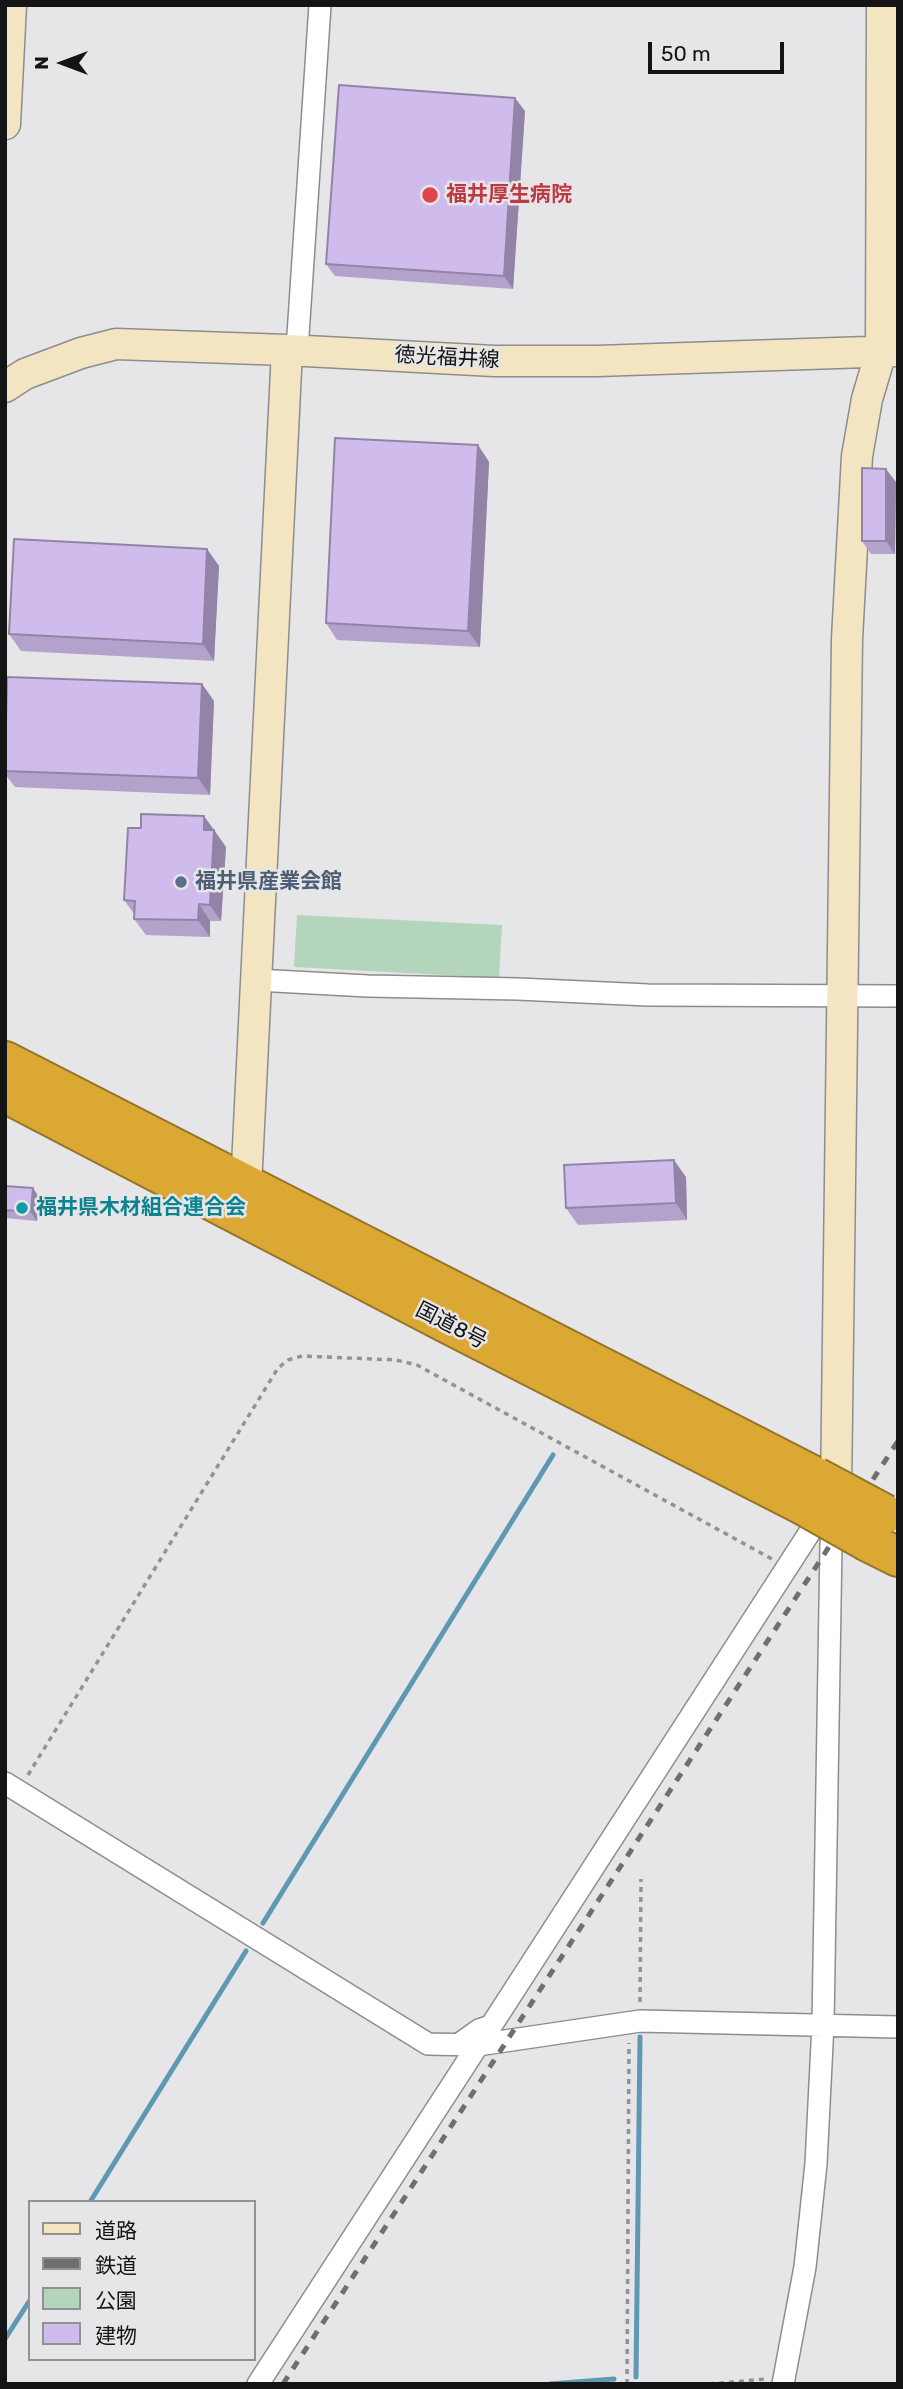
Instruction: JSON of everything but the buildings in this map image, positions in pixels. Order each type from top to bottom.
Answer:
[{"type":"highway","name":"国道8号","points":[[5,1061],[818,1491],[887,1533]]},
{"type":"highway","name":"国道8号","points":[[5,1094],[448,1324],[818,1491]]},
{"type":"street","points":[[5,124],[11,5]]},
{"type":"street","points":[[246,1187],[292,350],[320,5]]},
{"type":"street","points":[[783,2381],[805,2267],[816,2164],[823,2024],[831,1544],[818,1491],[843,996],[847,639],[857,456],[867,399],[889,351],[882,5]]},
{"type":"street","name":"徳光福井線","points":[[5,387],[25,374],[80,352],[116,344],[494,361],[597,361],[889,351]]},
{"type":"street","points":[[256,980],[381,987],[519,989],[648,995],[898,996]]},
{"type":"street","points":[[258,2384],[468,2045],[480,2030],[491,2026],[787,1567],[818,1491]]},
{"type":"street","points":[[12,1787],[428,2044],[468,2045],[634,2022],[898,2027]]},
{"type":"path","points":[[12,1787],[278,1368],[288,1360],[302,1356],[396,1360],[417,1365],[787,1567]]},
{"type":"path","points":[[627,2384],[634,2022],[641,1879]]},
{"type":"path","points":[[709,2384],[783,2381]]},
{"type":"green space","points":[[297,915],[502,925],[499,978],[294,967]]},
{"type":"waterway","points":[[263,1923],[553,1455]]},
{"type":"waterway","points":[[91,2200],[246,1951]]},
{"type":"waterway","points":[[636,2377],[640,2037]]},
{"type":"waterway","points":[[5,2339],[28,2303]]},
{"type":"waterway","points":[[550,2384],[614,2379]]},
{"type":"railway","points":[[283,2384],[898,1441]]},
{"type":"place","name":"福井厚生病院","points":[[430,195]]},
{"type":"place","name":"福井県産業会館","points":[[181,882]]},
{"type":"place","name":"福井県木材組合連合会","points":[[22,1208]]}]
